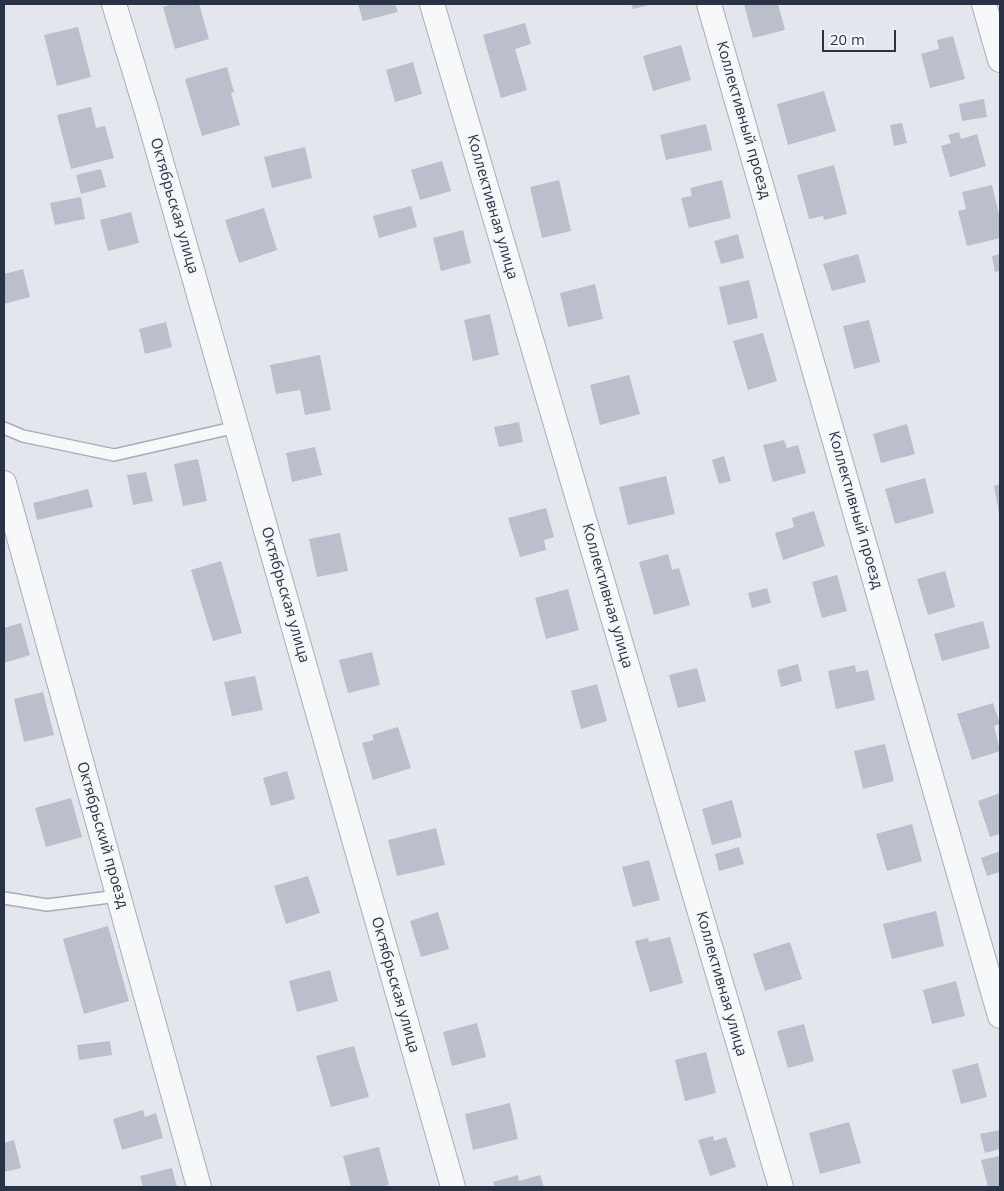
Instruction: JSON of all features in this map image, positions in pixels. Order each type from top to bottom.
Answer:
[{"type":"street","name":"Октябрьская улица","points":[[114,4],[237,427],[453,1187]]},
{"type":"street","name":"Коллективная улица","points":[[432,4],[781,1187]]},
{"type":"street","name":"Коллективный проезд","points":[[710,4],[1000,1016]]},
{"type":"street","points":[[984,4],[1000,60]]},
{"type":"street","name":"Октябрьский проезд","points":[[4,483],[199,1187]]},
{"type":"lane","points":[[4,428],[23,436],[114,455],[237,427]]},
{"type":"lane","points":[[4,898],[47,904],[118,896]]},
{"type":"building","points":[[173,4],[199,4],[209,39],[175,49],[163,7]]},
{"type":"building","points":[[358,4],[395,4],[398,12],[363,21]]},
{"type":"building","points":[[631,4],[653,4],[633,9]]},
{"type":"building","points":[[744,4],[778,4],[785,30],[753,38]]},
{"type":"building","points":[[525,23],[531,44],[515,49],[527,90],[501,98],[483,35]]},
{"type":"building","points":[[78,27],[91,77],[57,86],[44,35]]},
{"type":"building","points":[[953,36],[965,79],[930,88],[921,54],[939,49],[937,40]]},
{"type":"building","points":[[681,45],[691,80],[653,91],[643,56]]},
{"type":"building","points":[[413,62],[422,94],[395,102],[386,70]]},
{"type":"building","points":[[227,67],[234,92],[231,93],[240,125],[202,136],[185,79]]},
{"type":"building","points":[[824,91],[836,131],[788,145],[777,104]]},
{"type":"building","points":[[984,99],[987,117],[962,121],[959,104]]},
{"type":"building","points":[[91,107],[96,128],[105,126],[114,158],[71,169],[57,115]]},
{"type":"building","points":[[902,123],[907,143],[894,146],[890,125]]},
{"type":"building","points":[[706,124],[712,150],[666,160],[660,135]]},
{"type":"building","points":[[959,132],[961,139],[977,134],[986,166],[950,177],[941,146],[951,143],[948,135]]},
{"type":"building","points":[[305,147],[312,178],[272,188],[264,157]]},
{"type":"building","points":[[442,161],[451,191],[420,200],[411,170]]},
{"type":"building","points":[[834,165],[847,214],[824,220],[823,216],[809,219],[797,175]]},
{"type":"building","points":[[101,169],[106,187],[81,194],[76,175]]},
{"type":"building","points":[[559,180],[571,231],[542,238],[530,187]]},
{"type":"building","points":[[722,180],[731,218],[689,228],[681,198],[692,196],[690,188]]},
{"type":"building","points":[[992,185],[1000,219],[1000,238],[967,246],[958,211],[966,209],[962,192]]},
{"type":"building","points":[[81,197],[85,219],[55,225],[50,203]]},
{"type":"building","points":[[411,206],[417,227],[379,238],[373,216]]},
{"type":"building","points":[[264,208],[277,250],[239,263],[225,220]]},
{"type":"building","points":[[131,212],[139,243],[108,251],[100,220]]},
{"type":"building","points":[[463,230],[471,263],[441,271],[433,238]]},
{"type":"building","points":[[738,234],[744,258],[721,264],[714,241]]},
{"type":"building","points":[[858,254],[866,282],[832,291],[823,264]]},
{"type":"building","points":[[1000,254],[1000,271],[995,272],[992,256]]},
{"type":"building","points":[[23,269],[30,297],[4,304],[4,274]]},
{"type":"building","points":[[749,280],[758,318],[728,325],[719,287]]},
{"type":"building","points":[[595,284],[603,319],[568,327],[560,293]]},
{"type":"building","points":[[490,314],[499,355],[473,361],[464,320]]},
{"type":"building","points":[[869,320],[880,362],[854,369],[843,326]]},
{"type":"building","points":[[166,322],[172,347],[145,354],[139,329]]},
{"type":"building","points":[[763,333],[777,381],[748,390],[733,341]]},
{"type":"building","points":[[320,355],[331,410],[305,415],[300,390],[276,394],[270,365]]},
{"type":"building","points":[[629,375],[640,414],[600,425],[590,385]]},
{"type":"building","points":[[519,422],[523,442],[499,447],[494,427]]},
{"type":"building","points":[[907,424],[915,454],[881,463],[873,434]]},
{"type":"building","points":[[784,440],[787,448],[798,445],[806,473],[773,482],[763,445]]},
{"type":"building","points":[[315,447],[322,475],[292,482],[286,453]]},
{"type":"building","points":[[724,456],[731,481],[719,484],[712,460]]},
{"type":"building","points":[[198,459],[207,501],[183,506],[174,464]]},
{"type":"building","points":[[146,472],[153,501],[133,505],[127,475]]},
{"type":"building","points":[[666,476],[675,514],[628,525],[619,487]]},
{"type":"building","points":[[925,478],[934,513],[895,524],[885,489]]},
{"type":"building","points":[[1000,484],[1000,513],[999,513],[994,486]]},
{"type":"building","points":[[88,489],[93,507],[37,520],[33,503]]},
{"type":"building","points":[[546,508],[554,537],[544,540],[546,550],[520,557],[508,518]]},
{"type":"building","points":[[814,511],[825,546],[783,560],[775,533],[794,527],[792,518]]},
{"type":"building","points":[[340,533],[348,571],[317,577],[309,539]]},
{"type":"building","points":[[668,554],[672,570],[679,568],[690,605],[654,615],[639,562]]},
{"type":"building","points":[[221,561],[242,633],[213,641],[191,570]]},
{"type":"building","points":[[945,571],[955,607],[928,615],[917,579]]},
{"type":"building","points":[[837,575],[847,611],[822,618],[812,582]]},
{"type":"building","points":[[767,588],[771,603],[752,608],[748,593]]},
{"type":"building","points":[[568,589],[579,630],[546,639],[535,598]]},
{"type":"building","points":[[983,621],[990,648],[942,661],[934,634]]},
{"type":"building","points":[[21,623],[30,655],[4,663],[4,628]]},
{"type":"building","points":[[372,652],[380,685],[348,693],[339,660]]},
{"type":"building","points":[[798,664],[802,681],[781,687],[777,670]]},
{"type":"building","points":[[855,665],[856,672],[868,670],[875,700],[836,709],[828,671]]},
{"type":"building","points":[[697,668],[706,701],[678,708],[669,675]]},
{"type":"building","points":[[255,676],[263,710],[232,716],[224,682]]},
{"type":"building","points":[[597,684],[607,721],[581,729],[571,691]]},
{"type":"building","points":[[43,692],[54,735],[24,742],[14,699]]},
{"type":"building","points":[[993,703],[1000,724],[994,726],[1000,751],[972,760],[957,714]]},
{"type":"building","points":[[398,727],[411,768],[373,780],[362,743],[374,740],[372,735]]},
{"type":"building","points":[[885,744],[894,781],[863,789],[854,751]]},
{"type":"building","points":[[287,771],[295,799],[271,806],[263,778]]},
{"type":"building","points":[[1000,793],[1000,834],[990,837],[978,801]]},
{"type":"building","points":[[71,798],[82,837],[46,847],[35,808]]},
{"type":"building","points":[[732,800],[742,837],[712,845],[702,809]]},
{"type":"building","points":[[912,824],[922,861],[887,871],[876,834]]},
{"type":"building","points":[[436,828],[445,865],[397,876],[388,840]]},
{"type":"building","points":[[739,847],[744,864],[719,871],[715,854]]},
{"type":"building","points":[[1000,851],[1000,872],[987,876],[981,858]]},
{"type":"building","points":[[649,860],[660,900],[633,907],[622,867]]},
{"type":"building","points":[[308,876],[320,913],[286,924],[274,886]]},
{"type":"building","points":[[936,911],[944,946],[892,959],[883,924]]},
{"type":"building","points":[[438,912],[449,949],[421,957],[410,921]]},
{"type":"building","points":[[108,926],[129,1001],[84,1014],[63,939]]},
{"type":"building","points":[[670,937],[683,983],[650,992],[635,941],[648,938],[649,942]]},
{"type":"building","points":[[790,942],[802,979],[765,991],[753,954]]},
{"type":"building","points":[[330,970],[338,1001],[297,1012],[289,981]]},
{"type":"building","points":[[956,981],[965,1016],[932,1024],[923,990]]},
{"type":"building","points":[[477,1023],[486,1057],[452,1066],[443,1032]]},
{"type":"building","points":[[804,1024],[814,1061],[788,1068],[777,1031]]},
{"type":"building","points":[[110,1041],[112,1055],[79,1060],[77,1045]]},
{"type":"building","points":[[354,1046],[369,1097],[331,1107],[316,1056]]},
{"type":"building","points":[[706,1052],[716,1093],[685,1101],[675,1060]]},
{"type":"building","points":[[978,1063],[987,1097],[961,1104],[952,1070]]},
{"type":"building","points":[[510,1103],[518,1139],[473,1150],[465,1114]]},
{"type":"building","points":[[143,1110],[145,1117],[156,1113],[163,1138],[122,1150],[113,1119]]},
{"type":"building","points":[[849,1122],[861,1163],[820,1174],[809,1133]]},
{"type":"building","points":[[1000,1130],[1000,1149],[985,1153],[980,1134]]},
{"type":"building","points":[[713,1136],[714,1141],[726,1137],[736,1167],[710,1176],[698,1140]]},
{"type":"building","points":[[14,1140],[21,1168],[4,1172],[4,1143]]},
{"type":"building","points":[[379,1147],[389,1185],[351,1187],[343,1156]]},
{"type":"building","points":[[1000,1156],[1000,1187],[988,1187],[981,1160]]},
{"type":"building","points":[[172,1168],[177,1187],[143,1187],[140,1176]]},
{"type":"building","points":[[518,1175],[519,1181],[540,1175],[544,1187],[495,1187],[493,1182]]}]
